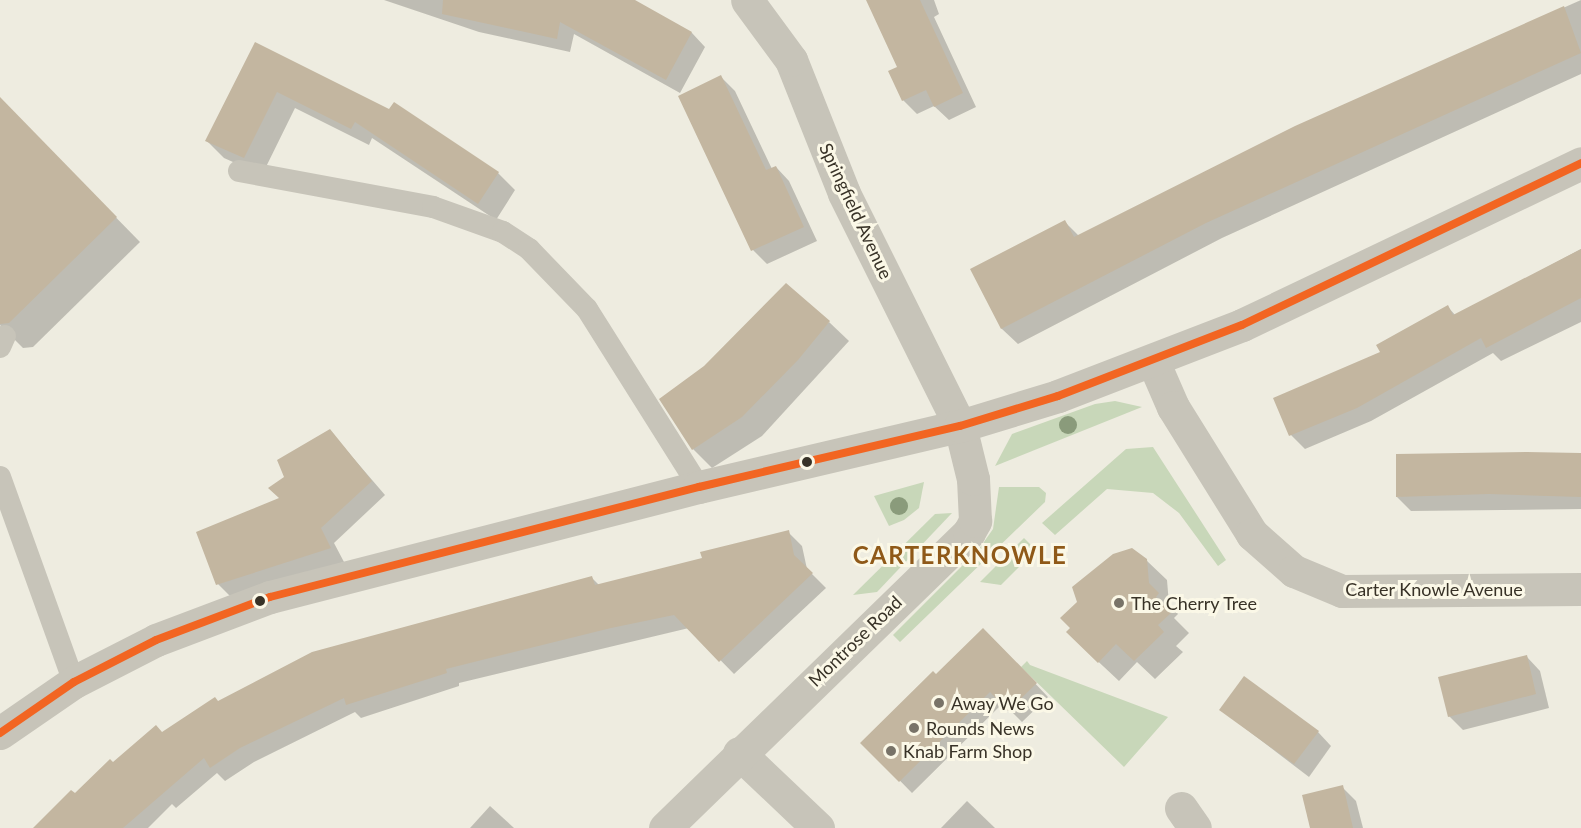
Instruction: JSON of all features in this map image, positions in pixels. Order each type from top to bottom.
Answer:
[{"type":"street","name":"Springfield Avenue","points":[[747,0],[791,60],[844,193],[960,426]]},
{"type":"street","points":[[0,734],[74,682],[156,640],[270,597],[699,487],[960,426],[1058,396],[1242,325],[1581,163]]},
{"type":"street","name":"Carter Knowle Avenue","points":[[1153,361],[1173,407],[1252,534],[1294,571],[1342,591],[1581,589]]},
{"type":"street","name":"Montrose Road","points":[[664,828],[969,532],[975,521],[975,501],[960,426]]},
{"type":"street","points":[[739,753],[818,828]]},
{"type":"lane","points":[[239,171],[433,207],[503,231],[529,249],[587,309],[699,487]]},
{"type":"lane","points":[[0,477],[74,682]]},
{"type":"green space","points":[[1115,401],[1142,407],[995,466],[1012,434],[1095,404]]},
{"type":"green space","points":[[1153,447],[1226,560],[1218,566],[1179,513],[1153,493],[1107,489],[1055,535],[1042,523],[1126,449]]},
{"type":"green space","points":[[924,482],[919,508],[904,520],[889,526],[874,496]]},
{"type":"green space","points":[[999,487],[1039,487],[1046,493],[1045,502],[900,642],[893,635],[979,549],[993,529]]},
{"type":"green space","points":[[952,513],[877,592],[853,595],[935,514]]},
{"type":"green space","points":[[1024,538],[1036,550],[1001,585],[980,582]]},
{"type":"green space","points":[[1027,661],[1030,665],[1168,717],[1124,767],[1021,667]]},
{"type":"building","points":[[443,0],[635,0],[692,32],[666,80],[560,22],[557,39],[442,14]]},
{"type":"building","points":[[866,0],[920,0],[963,93],[934,107],[926,90],[902,101],[888,71],[897,67]]},
{"type":"building","points":[[1564,6],[1581,53],[1206,223],[1001,329],[970,269],[1065,220],[1074,237],[1295,126]]},
{"type":"building","points":[[255,42],[389,109],[394,102],[499,172],[478,204],[355,122],[351,129],[277,92],[244,158],[205,141]]},
{"type":"building","points":[[721,75],[766,170],[776,166],[804,227],[751,251],[678,96]]},
{"type":"building","points":[[0,97],[117,217],[9,323],[0,324]]},
{"type":"building","points":[[1581,249],[1581,298],[1486,348],[1481,338],[1357,408],[1289,436],[1273,398],[1380,352],[1376,345],[1448,305],[1453,315]]},
{"type":"building","points":[[786,283],[830,321],[798,360],[742,417],[692,450],[659,399],[704,366]]},
{"type":"building","points":[[330,429],[372,481],[321,528],[331,548],[216,585],[196,532],[279,498],[268,488],[284,477],[277,460]]},
{"type":"building","points":[[1581,453],[1581,497],[1489,494],[1396,497],[1396,454]]},
{"type":"building","points":[[789,530],[794,555],[813,573],[719,662],[674,615],[611,628],[446,669],[447,673],[346,705],[344,698],[240,748],[210,768],[204,758],[123,828],[33,828],[71,790],[75,793],[110,759],[113,762],[156,725],[162,732],[215,697],[218,701],[312,652],[592,576],[595,585],[702,558],[700,552]]},
{"type":"building","name":"The Cherry Tree","points":[[1132,548],[1147,559],[1149,583],[1159,593],[1156,597],[1171,613],[1158,625],[1164,632],[1134,661],[1116,644],[1098,663],[1066,632],[1070,628],[1060,618],[1077,602],[1072,587],[1113,554]]},
{"type":"building","points":[[983,628],[1037,683],[1008,711],[990,692],[899,782],[860,743],[933,671],[936,674]]},
{"type":"building","points":[[1527,655],[1536,694],[1448,717],[1438,677]]},
{"type":"building","points":[[1244,676],[1319,731],[1294,764],[1219,710]]},
{"type":"building","points":[[1343,785],[1353,828],[1310,828],[1302,795]]},
{"type":"transit line","points":[[0,733],[74,682],[156,640],[270,597],[699,487],[960,426],[1058,396],[1242,325],[1581,163]]},
{"type":"place","name":"The Cherry Tree","points":[[1119,603]]},
{"type":"place","name":"Away We Go","points":[[939,703]]},
{"type":"place","name":"Rounds News","points":[[914,728]]},
{"type":"place","name":"Knab Farm Shop","points":[[891,751]]},
{"type":"district","name":"CARTERKNOWLE","points":[[960,555]]}]
